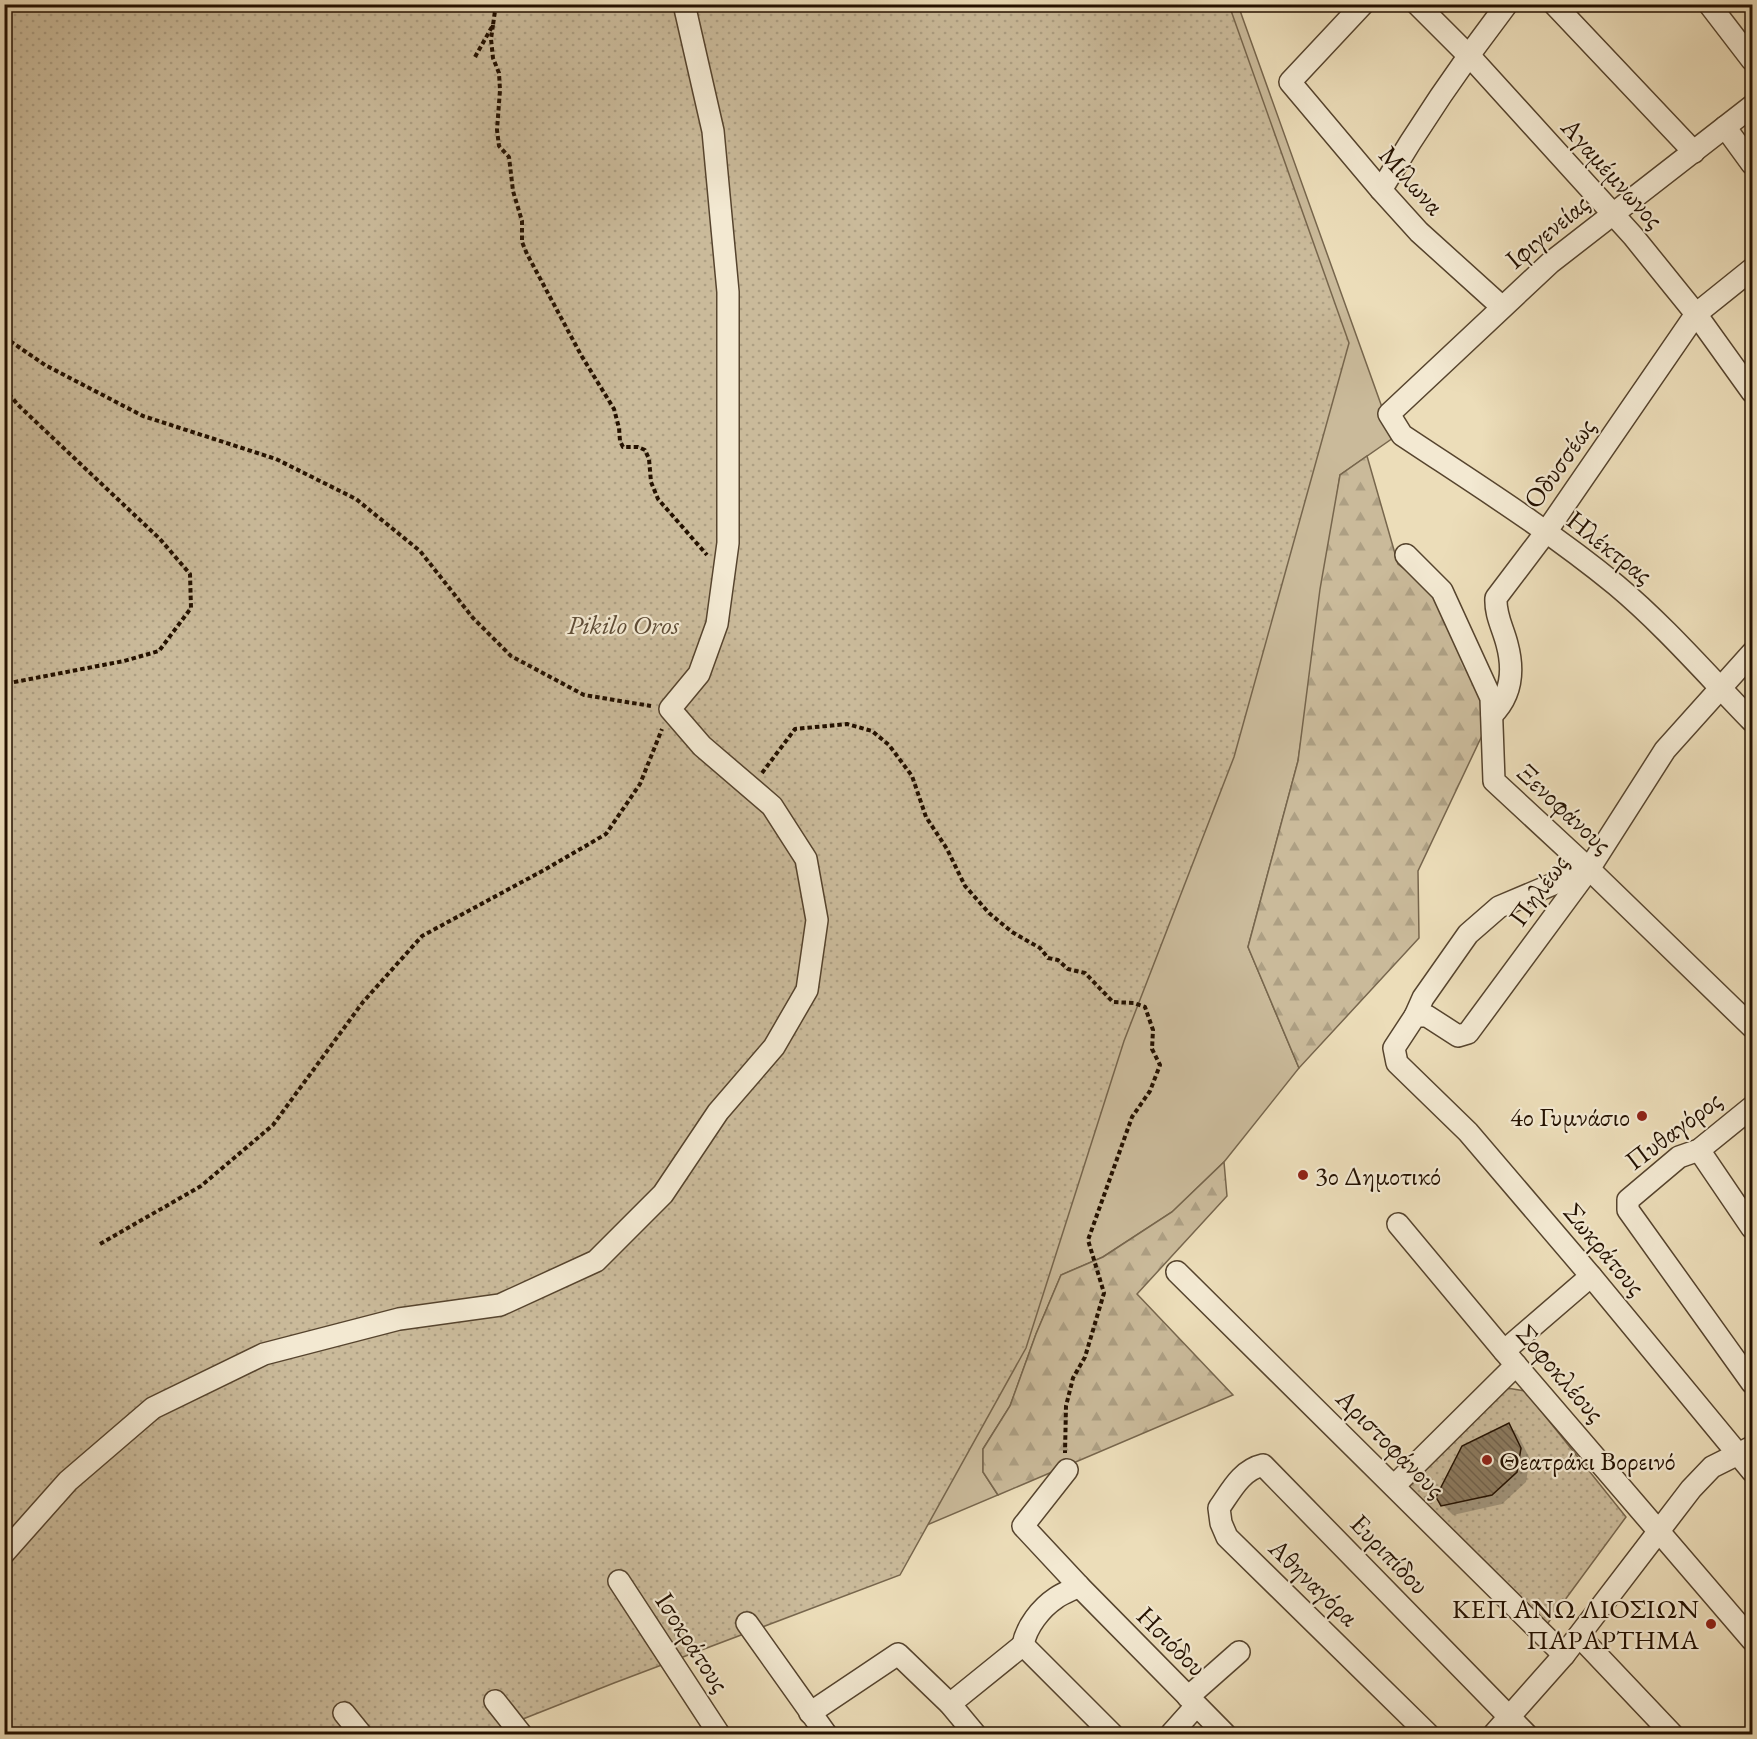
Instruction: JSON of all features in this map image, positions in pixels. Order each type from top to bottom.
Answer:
[{"type":"street","points":[[4,1553],[69,1480],[153,1408],[264,1354],[399,1319],[500,1305],[596,1261],[663,1194],[718,1113],[774,1047],[807,990],[817,920],[806,859],[772,806],[702,746],[670,709],[699,674],[717,624],[728,543],[728,292],[713,131],[684,4]]},
{"type":"street","name":"Μίλωνα","points":[[1363,4],[1290,82],[1419,232],[1502,307]]},
{"type":"street","name":"Αγαμέμνωνος","points":[[1416,4],[1468,56],[1660,268],[1752,392]]},
{"type":"street","points":[[1381,190],[1414,134],[1507,4]]},
{"type":"street","points":[[1554,4],[1694,152]]},
{"type":"street","points":[[1709,4],[1752,60]]},
{"type":"street","name":"Ιφιγενείας","points":[[1389,414],[1550,263],[1752,106]]},
{"type":"street","points":[[1725,127],[1752,164]]},
{"type":"street","name":"Οδυσσέως","points":[[1492,715],[1501,706],[1509,690],[1512,667],[1496,610],[1496,598],[1546,532],[1696,314],[1752,269]]},
{"type":"street","name":"Ηλέκτρας","points":[[1389,414],[1402,435],[1546,532],[1632,599],[1752,721]]},
{"type":"street","name":"Ξενοφάνους","points":[[1406,555],[1442,591],[1491,698],[1494,781],[1589,869],[1752,1027]]},
{"type":"street","name":"Πηλέως","points":[[1415,1016],[1426,1016],[1458,1036],[1468,1033],[1589,869],[1665,750],[1752,653]]},
{"type":"street","points":[[1415,1016],[1423,998],[1468,934],[1499,907],[1589,869]]},
{"type":"street","name":"Σωκράτους","points":[[1415,1016],[1394,1048],[1397,1063],[1468,1132],[1591,1276],[1745,1450],[1752,1471]]},
{"type":"street","name":"Πυθαγόρος","points":[[1752,1107],[1699,1150],[1679,1157],[1628,1200],[1629,1210],[1752,1383]]},
{"type":"street","points":[[1699,1150],[1752,1228]]},
{"type":"street","name":"Σοφοκλέους","points":[[1398,1224],[1752,1640]]},
{"type":"street","name":"Αριστοφάνους","points":[[1177,1272],[1564,1656]]},
{"type":"street","points":[[1394,1486],[1510,1358],[1591,1276]]},
{"type":"street","points":[[1494,1734],[1564,1656],[1698,1482],[1712,1467],[1745,1450]]},
{"type":"street","name":"Ευριπίδου","points":[[1263,1466],[1526,1734]]},
{"type":"street","name":"Αθηναγόρα","points":[[1263,1466],[1252,1468],[1242,1477],[1219,1508],[1221,1523],[1227,1537],[1428,1734]]},
{"type":"street","name":"Ησιόδου","points":[[1067,1470],[1023,1526],[1192,1702],[1226,1734]]},
{"type":"street","name":"Ισοκράτους","points":[[619,1581],[719,1734]]},
{"type":"street","points":[[950,1704],[1023,1646],[1025,1634],[1035,1619],[1056,1598],[1079,1586]]},
{"type":"street","points":[[747,1623],[816,1727],[898,1654],[950,1704],[975,1734]]},
{"type":"street","points":[[1580,1636],[1672,1734]]},
{"type":"street","points":[[1023,1646],[1112,1734]]},
{"type":"street","points":[[1171,1734],[1192,1702],[1239,1652]]},
{"type":"street","points":[[495,1701],[521,1734]]},
{"type":"street","points":[[344,1713],[361,1734]]},
{"type":"path","points":[[4,60],[10,45],[10,4]]},
{"type":"path","points":[[496,4],[492,48],[499,73],[497,129],[499,146],[509,157],[513,190],[522,221],[522,242],[581,355],[614,409],[620,441],[624,447],[638,447],[645,450],[649,459],[651,482],[658,499],[716,565],[725,569]]},
{"type":"path","points":[[475,57],[493,25]]},
{"type":"path","points":[[4,337],[45,365],[143,416],[276,459],[356,499],[420,551],[473,618],[511,656],[584,695],[670,709],[640,784],[606,834],[422,936],[363,1002],[273,1125],[201,1186],[100,1244]]},
{"type":"path","points":[[4,388],[18,405],[168,548],[190,574],[191,608],[159,651],[124,662],[4,684]]},
{"type":"path","points":[[750,788],[795,729],[847,724],[872,731],[889,745],[912,776],[926,816],[947,849],[965,886],[989,913],[1012,932],[1040,948],[1048,958],[1058,960],[1068,969],[1084,973],[1113,1002],[1145,1007],[1153,1030],[1152,1049],[1160,1065],[1150,1090],[1132,1116],[1088,1240],[1104,1293],[1085,1357],[1073,1378],[1066,1406],[1064,1448],[1067,1470]]},
{"type":"green space","name":"Pikilo Oros","points":[[5,5],[1229,5],[1349,343],[1234,757],[1124,1041],[1026,1348],[900,1575],[485,1734],[5,1734]]},
{"type":"green space","points":[[1130,5],[1238,5],[1393,438],[1340,475],[1298,761],[1248,947],[1299,1068],[1224,1162],[1172,1212],[1103,1257],[1061,1275],[1036,1334],[1010,1406],[983,1449],[983,1472],[998,1495],[799,1579]]},
{"type":"green space","points":[[1367,456],[1398,564],[1433,591],[1486,700],[1487,725],[1418,871],[1419,938],[1299,1068],[1248,947],[1298,761],[1320,589],[1340,475]]},
{"type":"green space","points":[[1224,1162],[1227,1196],[1137,1294],[1233,1395],[998,1495],[983,1472],[983,1449],[1010,1406],[1036,1334],[1061,1275],[1103,1257],[1172,1212]]},
{"type":"green space","points":[[1507,1388],[1525,1391],[1626,1517],[1545,1627],[1408,1486]]},
{"type":"building","name":"Θεατράκι Βορεινό","points":[[1509,1423],[1521,1448],[1517,1472],[1492,1495],[1441,1506],[1436,1497],[1462,1446]]},
{"type":"place","name":"4ο Γυμνάσιο","points":[[1642,1116]]},
{"type":"place","name":"3ο Δημοτικό","points":[[1303,1175]]},
{"type":"place","name":"Θεατράκι Βορεινό","points":[[1487,1460]]},
{"type":"place","name":"ΚΕΠ ΑΝΩ ΛΙΟΣΙΩΝ ΠΑΡΑΡΤΗΜΑ","points":[[1711,1624]]}]
